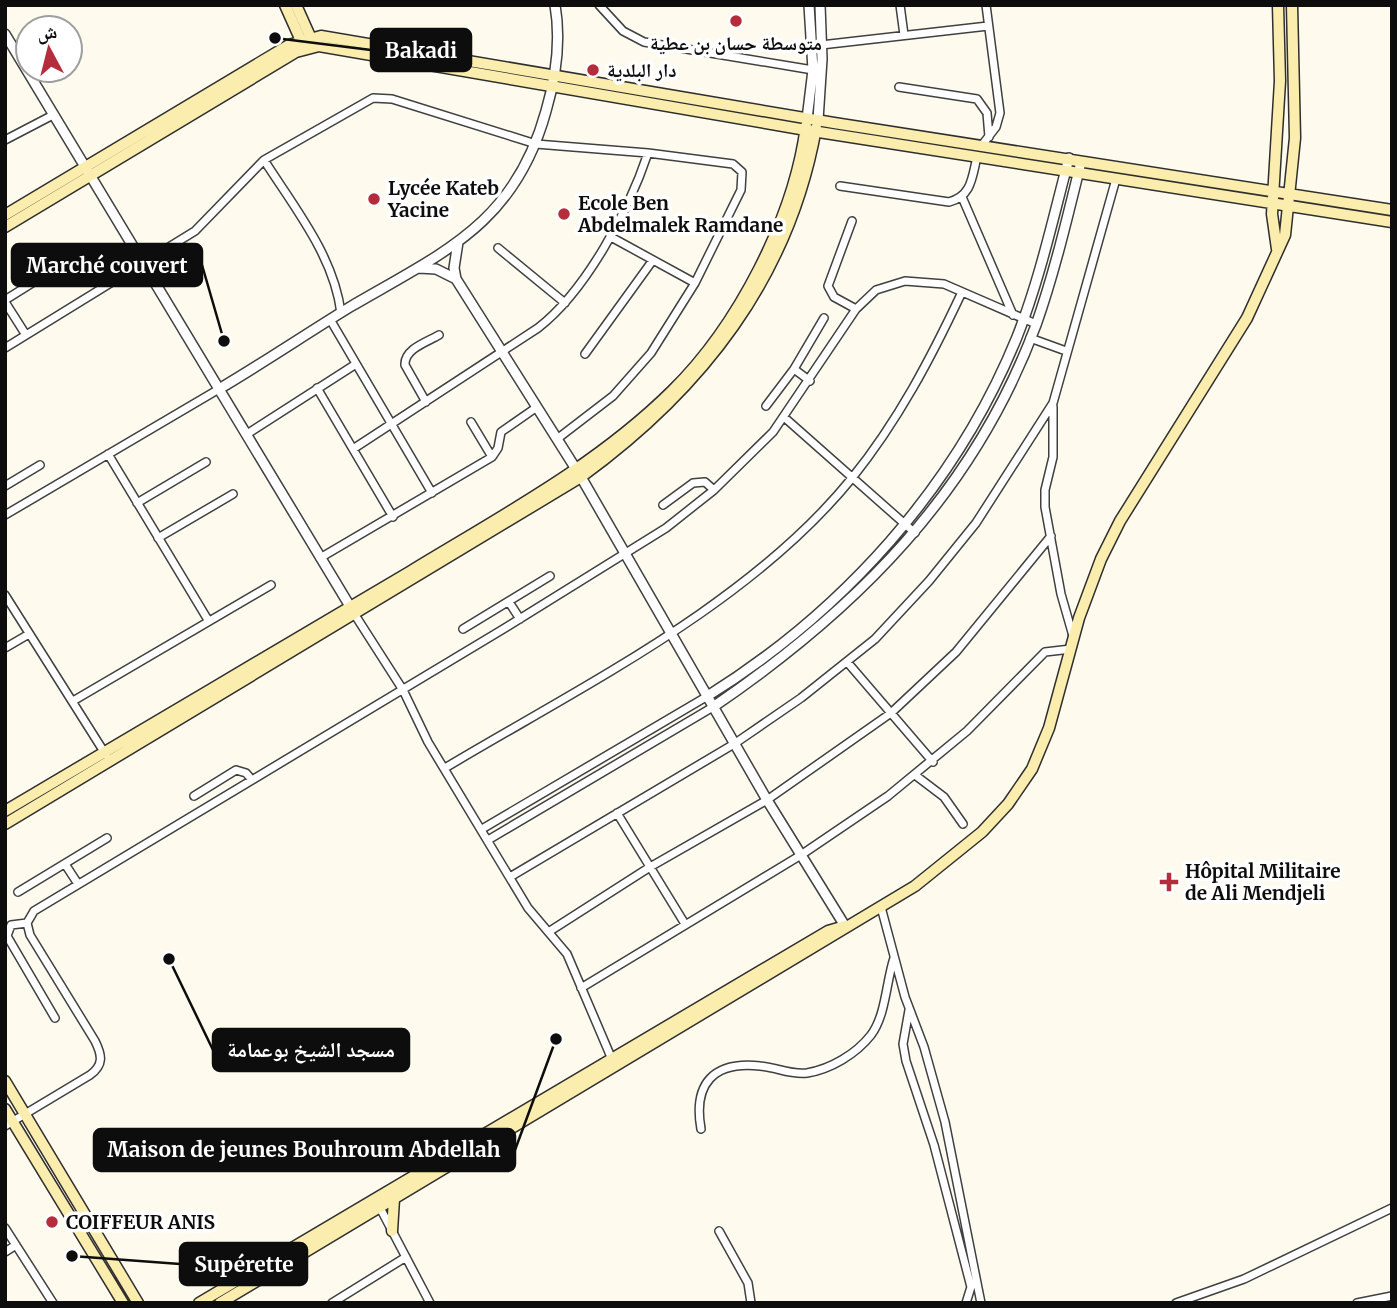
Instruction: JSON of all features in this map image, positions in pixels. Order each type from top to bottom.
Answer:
[{"type":"main road","points":[[285,5],[298,18],[330,36],[811,131],[1392,222]]},
{"type":"main road","points":[[296,5],[307,43]]},
{"type":"main road","points":[[1277,249],[1273,203],[1280,81],[1278,5]]},
{"type":"main road","points":[[220,1303],[611,1057],[828,931],[845,926],[881,907],[951,859],[995,818],[1017,793],[1044,742],[1089,588],[1110,540],[1247,318],[1285,235],[1291,194],[1295,82],[1292,5]]},
{"type":"main road","points":[[289,45],[298,18]]},
{"type":"main road","points":[[5,227],[289,45],[330,36]]},
{"type":"main road","points":[[5,215],[88,172],[307,43],[813,119],[985,141],[1069,158],[1392,210]]},
{"type":"main road","points":[[5,824],[107,757],[579,474],[673,391],[724,329],[780,223],[795,184],[813,119]]},
{"type":"main road","points":[[5,811],[107,757]]},
{"type":"main road","points":[[199,1303],[378,1204],[394,1199],[830,939],[845,926]]},
{"type":"main road","points":[[5,1081],[138,1303]]},
{"type":"main road","points":[[5,1109],[9,1124],[123,1303]]},
{"type":"main road","points":[[392,1231],[394,1199]]},
{"type":"street","points":[[5,515],[219,389],[458,242],[503,201],[526,169],[536,144],[553,79],[558,41],[555,5]]},
{"type":"street","points":[[599,5],[623,30],[644,42],[813,69]]},
{"type":"street","points":[[809,5],[813,119]]},
{"type":"street","points":[[813,119],[821,45],[820,5]]},
{"type":"street","points":[[900,5],[904,36]]},
{"type":"street","points":[[985,141],[999,120],[1000,113],[986,5]]},
{"type":"street","points":[[821,45],[988,26]]},
{"type":"street","points":[[5,34],[402,690],[528,908],[550,931],[570,960],[611,1057]]},
{"type":"street","points":[[900,87],[977,99],[987,113],[985,141]]},
{"type":"street","points":[[5,348],[143,265],[204,223],[264,160],[362,103],[379,97],[536,144],[727,162],[742,172],[741,190],[695,283],[634,375],[557,439]]},
{"type":"street","points":[[6,138],[53,115]]},
{"type":"street","points":[[353,449],[547,321],[565,303],[611,237],[640,178],[648,153]]},
{"type":"street","points":[[840,186],[944,202],[962,197],[970,186],[977,157]]},
{"type":"street","points":[[482,829],[706,697],[806,626],[855,580],[905,525],[968,435],[1002,371],[1023,319],[1069,158]]},
{"type":"street","points":[[264,160],[317,244],[334,281],[341,313]]},
{"type":"street","points":[[488,840],[713,706],[818,630],[915,533],[954,484],[986,430],[1030,338],[1082,160]]},
{"type":"street","points":[[581,988],[801,855],[933,762],[1045,652],[1072,644],[1044,496],[1053,457],[1053,403],[1116,179]]},
{"type":"street","points":[[962,197],[1013,314]]},
{"type":"street","points":[[852,221],[828,286],[834,297],[856,309]]},
{"type":"street","points":[[611,237],[695,283]]},
{"type":"street","points":[[458,242],[454,268],[456,279],[579,474],[706,697],[845,926]]},
{"type":"street","points":[[498,248],[565,303]]},
{"type":"street","points":[[26,335],[5,301],[69,260]]},
{"type":"street","points":[[586,354],[653,260]]},
{"type":"street","points":[[416,268],[436,268],[456,279]]},
{"type":"street","points":[[9,1124],[95,1071],[101,1059],[95,1041],[30,935],[27,923],[30,915],[349,718],[402,690],[666,528],[750,457],[785,418],[856,309],[876,290],[905,281],[944,284],[1036,324]]},
{"type":"street","points":[[445,768],[671,632],[771,560],[852,479],[901,410],[928,363],[962,292]]},
{"type":"street","points":[[766,406],[794,369],[824,318]]},
{"type":"street","points":[[331,321],[432,493]]},
{"type":"street","points":[[426,402],[405,366],[405,359],[408,353],[439,335]]},
{"type":"street","points":[[1030,338],[1066,351]]},
{"type":"street","points":[[247,433],[356,364]]},
{"type":"street","points":[[794,369],[810,381]]},
{"type":"street","points":[[317,388],[393,517]]},
{"type":"street","points":[[510,877],[734,744],[848,663],[905,608],[968,534],[1053,403]]},
{"type":"street","points":[[320,558],[492,457],[498,448],[500,432],[537,407]]},
{"type":"street","points":[[785,418],[915,533]]},
{"type":"street","points":[[471,422],[492,457]]},
{"type":"street","points":[[108,454],[208,620]]},
{"type":"street","points":[[137,503],[206,462]]},
{"type":"street","points":[[5,486],[40,465]]},
{"type":"street","points":[[663,505],[695,482],[705,482],[714,490]]},
{"type":"street","points":[[158,538],[233,494]]},
{"type":"street","points":[[550,931],[650,867],[767,800],[891,713],[956,652],[1051,536]]},
{"type":"street","points":[[463,629],[550,576]]},
{"type":"street","points":[[73,701],[271,585]]},
{"type":"street","points":[[5,595],[107,757]]},
{"type":"street","points":[[509,602],[520,619]]},
{"type":"street","points":[[5,648],[29,634]]},
{"type":"street","points":[[848,663],[933,762]]},
{"type":"street","points":[[194,796],[236,770],[246,772],[252,780]]},
{"type":"street","points":[[915,775],[944,797],[963,824]]},
{"type":"street","points":[[617,813],[685,924]]},
{"type":"street","points":[[18,891],[107,838]]},
{"type":"street","points":[[65,864],[78,884]]},
{"type":"street","points":[[881,907],[909,1009],[924,1047],[946,1122],[981,1303]]},
{"type":"street","points":[[27,923],[11,925],[7,936],[55,1018]]},
{"type":"street","points":[[701,1129],[701,1093],[711,1076],[722,1070],[746,1065],[807,1073],[839,1062],[870,1037],[877,1025],[894,958]]},
{"type":"street","points":[[909,1009],[904,1044],[906,1061],[934,1145],[971,1287],[966,1303]]},
{"type":"street","points":[[378,1204],[430,1303]]},
{"type":"street","points":[[1191,1303],[1392,1208]]},
{"type":"street","points":[[5,1228],[53,1303]]},
{"type":"street","points":[[719,1231],[748,1283],[751,1303]]},
{"type":"street","points":[[5,1252],[16,1245]]},
{"type":"street","points":[[332,1303],[406,1257]]},
{"type":"street","points":[[1176,1303],[1214,1290]]},
{"type":"street","points":[[1357,1303],[1392,1296]]},
{"type":"place","name":"متوسطة حسان بن عطية","points":[[736,21]]},
{"type":"place","name":"Bakadi","points":[[275,38]]},
{"type":"place","name":"دار البلدية","points":[[593,70]]},
{"type":"place","name":"Lycée Kateb Yacine","points":[[374,199]]},
{"type":"place","name":"Ecole Ben Abdelmalek Ramdane","points":[[564,214]]},
{"type":"place","name":"Marché couvert","points":[[224,341]]},
{"type":"place","name":"Hôpital Militaire de Ali Mendjeli","points":[[1169,882]]},
{"type":"place","name":"مسجد الشيخ بوعمامة","points":[[169,959]]},
{"type":"place","name":"Maison de jeunes Bouhroum Abdellah","points":[[556,1039]]},
{"type":"place","name":"COIFFEUR ANIS","points":[[52,1222]]},
{"type":"place","name":"Supérette","points":[[72,1256]]}]
